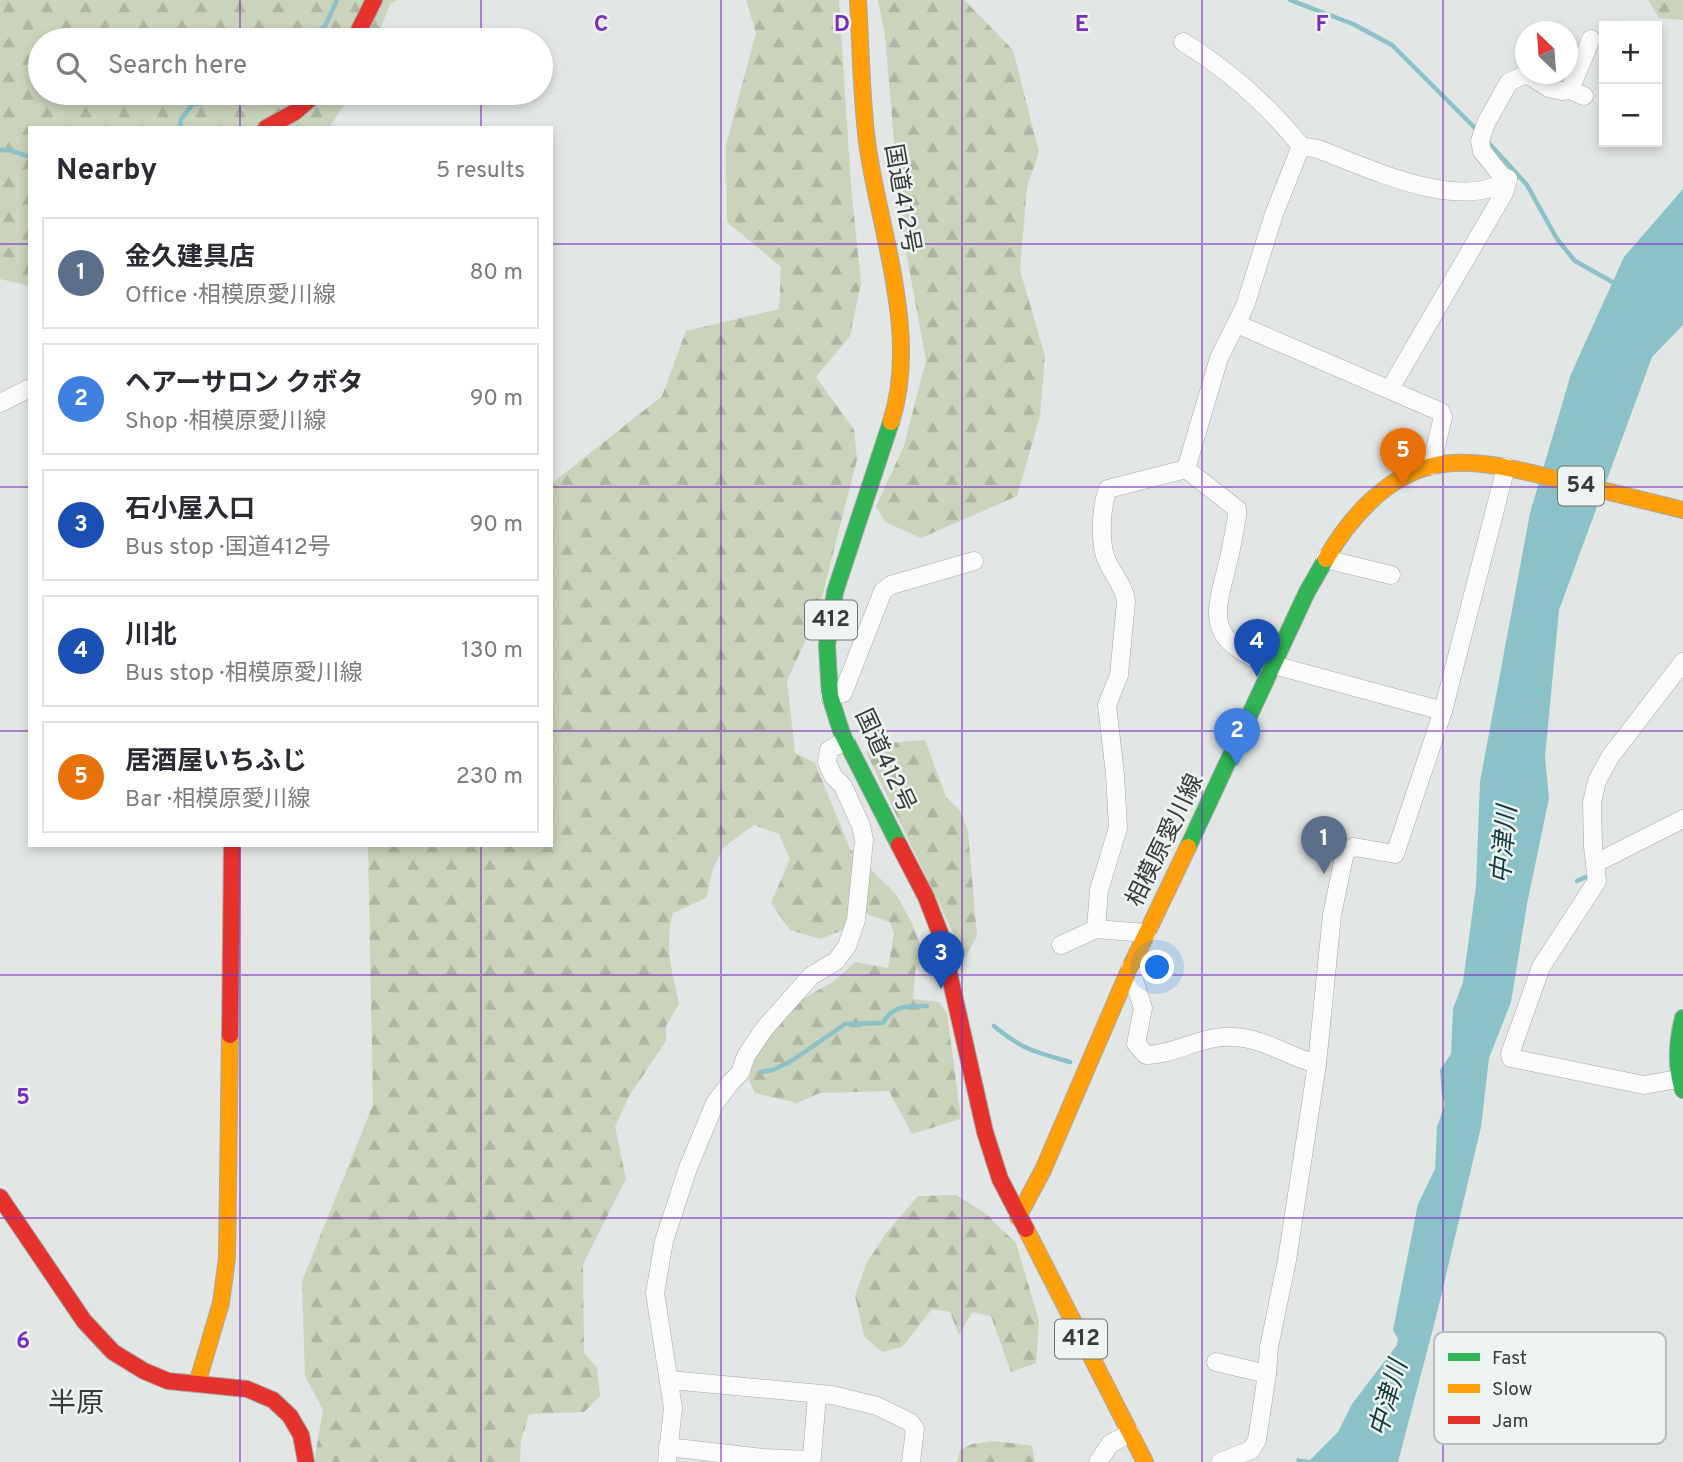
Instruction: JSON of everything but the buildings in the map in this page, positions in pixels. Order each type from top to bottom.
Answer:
[{"type":"main road","points":[[360,28],[374,0]]},
{"type":"main road","name":"国道412号","points":[[858,0],[868,147],[897,303],[901,356],[894,412],[835,592],[827,645],[830,696],[846,740],[926,897],[940,933],[985,1132],[1000,1179],[1145,1462]]},
{"type":"main road","points":[[269,126],[303,105]]},
{"type":"main road","name":"相模原愛川線","points":[[1018,1217],[1043,1170],[1130,968],[1307,592],[1338,538],[1367,503],[1391,485],[1431,466],[1463,463],[1506,467],[1683,510]]},
{"type":"main road","points":[[197,1384],[220,1303],[227,1258],[232,847]]},
{"type":"main road","points":[[1681,1084],[1680,1031],[1683,1018]]},
{"type":"main road","points":[[0,1197],[84,1321],[113,1352],[168,1381],[247,1390],[273,1400],[290,1416],[301,1435],[306,1462]]},
{"type":"street","points":[[1184,42],[1240,80],[1301,146],[1437,191],[1496,188],[1508,179]]},
{"type":"street","points":[[1508,179],[1501,175],[1482,152],[1480,141],[1486,123],[1509,82],[1524,75],[1555,90],[1577,93],[1593,49]]},
{"type":"street","points":[[1186,469],[1219,358],[1245,306],[1274,214],[1301,146]]},
{"type":"street","points":[[1391,389],[1504,194],[1508,179]]},
{"type":"street","points":[[1237,324],[1441,412],[1443,417],[1431,466]]},
{"type":"street","points":[[0,403],[28,389]]},
{"type":"street","points":[[1220,1462],[1255,1446],[1317,1064],[1332,915],[1345,852],[1354,847],[1395,854],[1443,711],[1506,467]]},
{"type":"street","points":[[1186,469],[1237,509],[1218,598],[1217,616],[1227,639],[1259,661],[1443,711]]},
{"type":"street","points":[[1096,929],[1099,890],[1118,828],[1107,705],[1119,675],[1126,602],[1125,594],[1105,558],[1103,505],[1108,489],[1186,469]]},
{"type":"street","points":[[1325,559],[1391,575]]},
{"type":"street","points":[[830,696],[843,693],[883,591],[891,585],[974,561]]},
{"type":"street","points":[[1681,1084],[1644,1085],[1511,1058],[1510,1054],[1541,967],[1597,881],[1592,802],[1597,781],[1610,757],[1683,662]]},
{"type":"street","points":[[817,1395],[813,1457],[809,1460],[667,1455],[673,1408],[655,1293],[664,1241],[688,1168],[715,1103],[740,1073],[746,1056],[764,1029],[811,976],[836,962],[847,946],[856,920],[864,840],[861,826],[843,786],[833,776],[827,762],[829,750],[846,740]]},
{"type":"street","points":[[1596,863],[1683,819]]},
{"type":"street","points":[[1060,945],[1096,929],[1147,933]]},
{"type":"street","points":[[1130,968],[1143,1008],[1136,1044],[1146,1055],[1157,1055],[1195,1042],[1231,1037],[1277,1047],[1317,1064]]},
{"type":"street","points":[[1216,1362],[1267,1374]]},
{"type":"street","points":[[670,1380],[852,1399],[877,1406],[910,1422],[915,1429],[911,1462]]},
{"type":"street","points":[[1098,1462],[1110,1444],[1130,1433]]},
{"type":"green space","points":[[0,0],[397,0],[390,4],[381,28],[28,28],[28,105],[344,105],[330,126],[28,126],[28,286],[0,279]]},
{"type":"green space","points":[[746,0],[839,0],[851,186],[861,283],[850,336],[816,377],[854,430],[857,459],[818,613],[787,681],[795,753],[815,763],[850,849],[896,894],[912,923],[924,956],[915,971],[913,999],[939,1002],[947,1013],[961,1119],[912,1134],[889,1091],[820,1093],[797,1103],[755,1093],[749,1080],[756,1052],[801,1000],[834,981],[855,962],[888,968],[894,933],[890,922],[851,909],[843,930],[820,939],[790,930],[771,903],[790,859],[779,834],[754,825],[724,847],[713,869],[706,898],[673,913],[669,948],[679,1004],[666,1026],[666,1041],[629,1096],[615,1127],[626,1179],[583,1264],[584,1353],[597,1368],[600,1396],[584,1412],[529,1414],[521,1441],[520,1462],[314,1462],[323,1410],[305,1376],[302,1281],[373,1105],[368,847],[553,847],[553,482],[662,396],[686,331],[779,309],[781,267],[727,222],[726,145],[756,33]]},
{"type":"green space","points":[[878,0],[964,0],[1013,50],[1039,152],[1027,187],[1020,270],[1045,356],[1040,416],[1017,496],[921,538],[885,522],[876,506],[904,446],[926,360],[901,225],[885,35]]},
{"type":"green space","points":[[1648,0],[1683,0],[1683,20],[1659,18]]},
{"type":"green space","points":[[925,740],[946,797],[960,811],[968,832],[977,936],[965,957],[866,752],[877,744]]},
{"type":"green space","points":[[956,1195],[985,1213],[1016,1243],[1039,1321],[1036,1363],[1011,1372],[991,1316],[972,1312],[959,1335],[950,1312],[932,1309],[902,1347],[882,1352],[864,1336],[855,1296],[866,1264],[887,1232],[918,1196]]},
{"type":"green space","points":[[995,1441],[1032,1446],[1035,1462],[957,1462],[960,1450],[972,1444]]},
{"type":"water","name":"中津川","points":[[1683,189],[1683,325],[1652,357],[1559,610],[1545,757],[1549,798],[1527,904],[1511,1002],[1489,1058],[1481,1127],[1398,1462],[1296,1462],[1297,1458],[1310,1460],[1338,1432],[1352,1404],[1397,1345],[1398,1339],[1393,1330],[1418,1204],[1435,1169],[1437,1127],[1445,1104],[1440,1070],[1451,1054],[1453,1009],[1463,982],[1476,886],[1480,782],[1530,513],[1571,374],[1624,257]]},
{"type":"waterway","points":[[323,28],[337,0]]},
{"type":"waterway","points":[[1290,0],[1353,24],[1392,45],[1478,131]]},
{"type":"waterway","points":[[180,126],[181,119],[192,105]]},
{"type":"waterway","points":[[1486,140],[1527,185],[1557,239],[1575,261],[1616,284]]},
{"type":"waterway","points":[[0,150],[28,156]]},
{"type":"waterway","points":[[1577,881],[1593,874]]},
{"type":"waterway","points":[[760,1072],[773,1070],[793,1060],[845,1024],[883,1023],[896,1010],[927,1006]]},
{"type":"waterway","points":[[994,1026],[1030,1049],[1070,1062]]},
{"type":"traffic: fast","points":[[891,422],[835,592],[827,645],[830,696],[841,731],[899,845]]},
{"type":"traffic: fast","points":[[1188,847],[1307,592],[1326,559]]},
{"type":"traffic: fast","points":[[1683,1018],[1678,1054],[1683,1090]]},
{"type":"traffic: slow","points":[[858,0],[868,149],[895,286],[899,321],[899,389],[891,422]]},
{"type":"traffic: slow","points":[[1326,559],[1345,529],[1384,490],[1415,471],[1449,463],[1484,464],[1518,470],[1683,510]]},
{"type":"traffic: slow","points":[[1018,1217],[1043,1170],[1130,968],[1188,847]]},
{"type":"traffic: slow","points":[[197,1384],[221,1303],[227,1258],[230,1035]]},
{"type":"traffic: slow","points":[[1026,1229],[1145,1462]]},
{"type":"traffic: jam","points":[[360,28],[374,0]]},
{"type":"traffic: jam","points":[[270,126],[303,105]]},
{"type":"traffic: jam","points":[[899,845],[926,897],[940,933],[985,1132],[1000,1179],[1026,1229]]},
{"type":"traffic: jam","points":[[230,1035],[232,847]]},
{"type":"traffic: jam","points":[[0,1197],[84,1321],[113,1352],[144,1371],[168,1381],[247,1389],[273,1400],[290,1416],[301,1435],[306,1462]]},
{"type":"place","name":"居酒屋いちふじ","points":[[1403,486]]},
{"type":"place","name":"川北","points":[[1257,677]]},
{"type":"place","name":"ヘアーサロン クボタ","points":[[1237,766]]},
{"type":"place","name":"金久建具店","points":[[1324,874]]},
{"type":"place","name":"石小屋入口","points":[[941,989]]},
{"type":"district","name":"半原","points":[[76,1405]]}]
